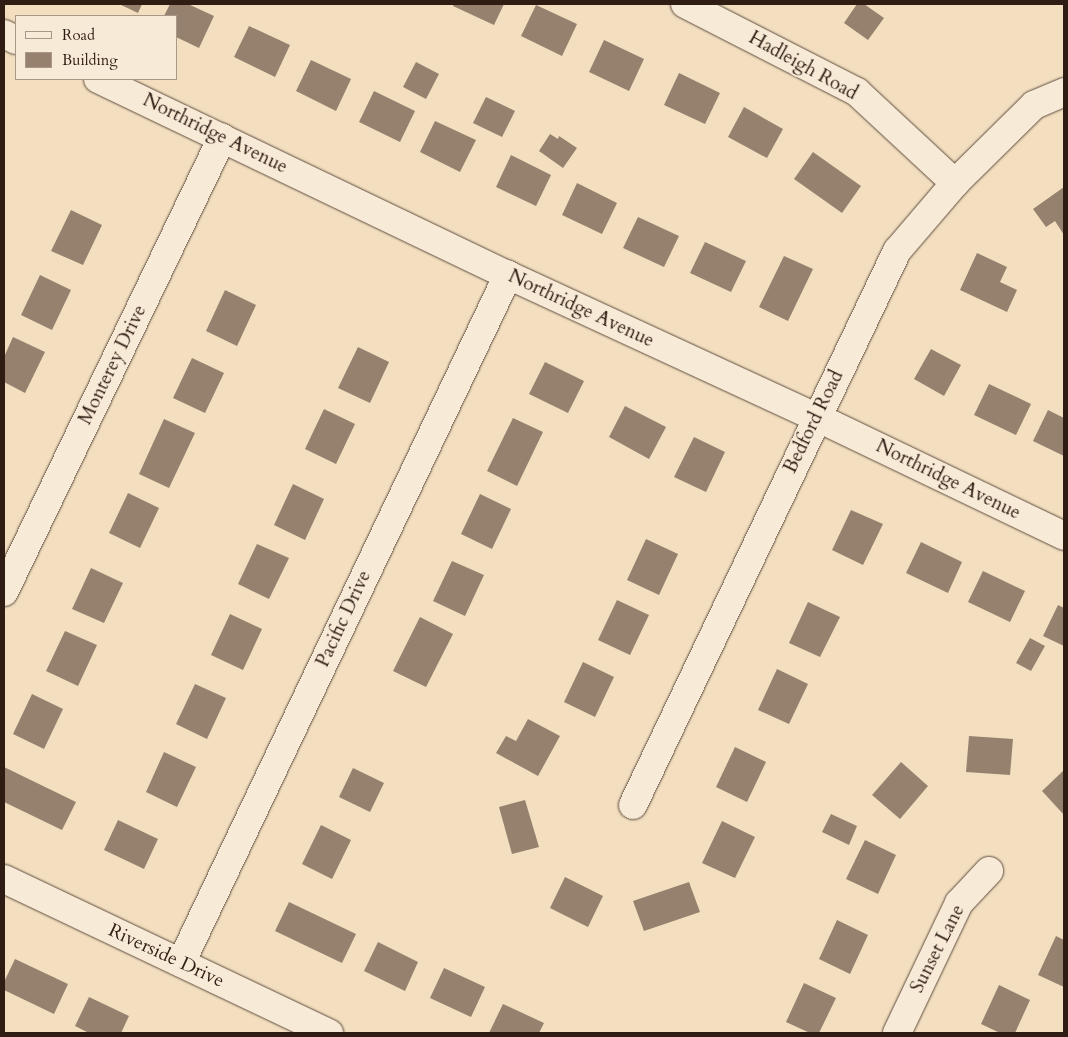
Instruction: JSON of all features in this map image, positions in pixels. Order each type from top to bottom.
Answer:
[{"type":"street","name":"Hadleigh Road","points":[[685,4],[719,11],[857,92],[955,183]]},
{"type":"street","name":"Northridge Avenue","points":[[100,80],[508,275],[816,417],[1064,536]]},
{"type":"street","name":"Bedford Road","points":[[633,805],[816,417],[897,251],[955,183],[1034,105],[1064,92]]},
{"type":"street","name":"Monterey Drive","points":[[4,592],[222,138]]},
{"type":"street","name":"Pacific Drive","points":[[181,963],[508,275]]},
{"type":"street","name":"Sunset Lane","points":[[897,1033],[959,902],[989,871]]},
{"type":"street","name":"Riverside Drive","points":[[4,879],[329,1033]]},
{"type":"building","points":[[119,4],[142,4],[138,13]]},
{"type":"building","points":[[170,4],[188,4],[214,16],[199,48],[178,38],[178,15],[164,15]]},
{"type":"building","points":[[454,4],[504,4],[494,25],[453,6]]},
{"type":"building","points":[[857,4],[864,4],[884,18],[868,40],[844,23]]},
{"type":"building","points":[[536,5],[577,24],[562,56],[521,36]]},
{"type":"building","points":[[249,26],[290,45],[275,77],[234,57]]},
{"type":"building","points":[[604,40],[644,59],[629,91],[589,72]]},
{"type":"building","points":[[311,60],[351,79],[336,111],[296,91]]},
{"type":"building","points":[[416,62],[439,74],[426,99],[403,87]]},
{"type":"building","points":[[679,73],[720,93],[705,124],[664,105]]},
{"type":"building","points":[[374,91],[415,111],[400,142],[359,122]]},
{"type":"building","points":[[486,97],[515,111],[502,137],[473,123]]},
{"type":"building","points":[[744,107],[783,129],[767,158],[728,137]]},
{"type":"building","points":[[435,121],[476,140],[460,172],[420,152]]},
{"type":"building","points":[[550,134],[558,139],[559,136],[577,148],[563,168],[539,151]]},
{"type":"building","points":[[813,152],[861,186],[842,213],[794,179]]},
{"type":"building","points":[[511,155],[551,175],[536,206],[496,187]]},
{"type":"building","points":[[577,183],[617,203],[602,234],[562,215]]},
{"type":"building","points":[[1064,187],[1064,235],[1055,221],[1046,227],[1033,209]]},
{"type":"building","points":[[71,210],[102,225],[83,265],[51,251]]},
{"type":"building","points":[[638,217],[679,236],[664,267],[623,248]]},
{"type":"building","points":[[705,242],[746,261],[731,292],[690,273]]},
{"type":"building","points":[[977,253],[1007,267],[1000,282],[1017,290],[1007,312],[960,290]]},
{"type":"building","points":[[784,256],[813,269],[788,321],[759,307]]},
{"type":"building","points":[[40,275],[71,290],[52,330],[21,315]]},
{"type":"building","points":[[225,290],[256,305],[237,346],[206,331]]},
{"type":"building","points":[[13,337],[45,352],[25,393],[4,382],[4,357]]},
{"type":"building","points":[[358,347],[389,362],[370,403],[338,388]]},
{"type":"building","points":[[931,349],[961,365],[944,396],[914,379]]},
{"type":"building","points":[[192,358],[224,373],[205,413],[173,398]]},
{"type":"building","points":[[545,362],[584,381],[568,413],[529,394]]},
{"type":"building","points":[[989,384],[1031,404],[1016,435],[974,415]]},
{"type":"building","points":[[625,406],[666,427],[649,459],[609,437]]},
{"type":"building","points":[[324,409],[355,424],[336,464],[305,449]]},
{"type":"building","points":[[1048,410],[1064,418],[1064,456],[1033,441]]},
{"type":"building","points":[[513,418],[543,432],[517,486],[487,471]]},
{"type":"building","points":[[164,419],[195,433],[169,488],[139,474]]},
{"type":"building","points":[[694,437],[725,452],[706,492],[674,477]]},
{"type":"building","points":[[293,484],[324,499],[305,540],[274,525]]},
{"type":"building","points":[[128,493],[159,508],[140,548],[109,533]]},
{"type":"building","points":[[480,494],[511,509],[492,549],[461,534]]},
{"type":"building","points":[[851,510],[883,524],[863,565],[832,550]]},
{"type":"building","points":[[646,539],[678,554],[659,595],[627,580]]},
{"type":"building","points":[[921,542],[962,562],[948,593],[906,573]]},
{"type":"building","points":[[257,544],[289,558],[269,599],[238,584]]},
{"type":"building","points":[[452,561],[484,575],[465,616],[433,601]]},
{"type":"building","points":[[91,568],[123,583],[104,623],[72,609]]},
{"type":"building","points":[[983,571],[1025,591],[1010,622],[968,602]]},
{"type":"building","points":[[617,600],[649,615],[630,655],[598,640]]},
{"type":"building","points":[[808,602],[840,617],[820,657],[789,643]]},
{"type":"building","points":[[1058,605],[1064,608],[1064,646],[1043,636]]},
{"type":"building","points":[[230,614],[262,629],[243,670],[211,655]]},
{"type":"building","points":[[420,617],[453,634],[426,687],[393,671]]},
{"type":"building","points":[[65,631],[97,645],[78,686],[46,671]]},
{"type":"building","points":[[1030,638],[1045,646],[1031,671],[1016,663]]},
{"type":"building","points":[[583,662],[614,677],[595,717],[564,702]]},
{"type":"building","points":[[777,669],[808,684],[789,724],[758,710]]},
{"type":"building","points":[[195,684],[226,698],[207,739],[176,724]]},
{"type":"building","points":[[32,694],[63,709],[44,749],[13,734]]},
{"type":"building","points":[[528,719],[560,736],[538,776],[496,753],[506,736],[516,741]]},
{"type":"building","points":[[969,736],[1013,739],[1010,775],[966,772]]},
{"type":"building","points":[[735,747],[766,762],[747,802],[716,787]]},
{"type":"building","points":[[164,752],[196,767],[177,807],[146,792]]},
{"type":"building","points":[[901,762],[928,786],[900,819],[872,795]]},
{"type":"building","points":[[4,767],[76,802],[62,830],[4,802]]},
{"type":"building","points":[[353,768],[384,783],[370,812],[339,797]]},
{"type":"building","points":[[1064,770],[1064,815],[1042,791]]},
{"type":"building","points":[[525,800],[539,847],[512,854],[499,807]]},
{"type":"building","points":[[831,814],[857,826],[849,845],[822,832]]},
{"type":"building","points":[[118,820],[158,839],[144,869],[104,850]]},
{"type":"building","points":[[722,821],[755,837],[735,878],[702,863]]},
{"type":"building","points":[[321,825],[351,840],[332,879],[302,864]]},
{"type":"building","points":[[865,840],[896,855],[878,894],[846,879]]},
{"type":"building","points":[[565,877],[603,896],[588,927],[550,908]]},
{"type":"building","points":[[689,882],[700,912],[644,931],[633,901]]},
{"type":"building","points":[[289,902],[356,934],[342,963],[275,931]]},
{"type":"building","points":[[837,920],[868,935],[850,974],[819,959]]},
{"type":"building","points":[[1056,936],[1064,940],[1064,987],[1038,975]]},
{"type":"building","points":[[378,942],[418,962],[405,991],[364,971]]},
{"type":"building","points":[[15,959],[68,984],[54,1014],[4,990],[4,982]]},
{"type":"building","points":[[444,968],[485,987],[471,1017],[430,998]]},
{"type":"building","points":[[804,983],[836,998],[819,1033],[810,1033],[786,1022]]},
{"type":"building","points":[[999,985],[1030,1000],[1015,1033],[1000,1033],[981,1024]]},
{"type":"building","points":[[89,997],[129,1016],[121,1033],[89,1033],[75,1026]]},
{"type":"building","points":[[503,1004],[544,1023],[539,1033],[489,1033]]}]
